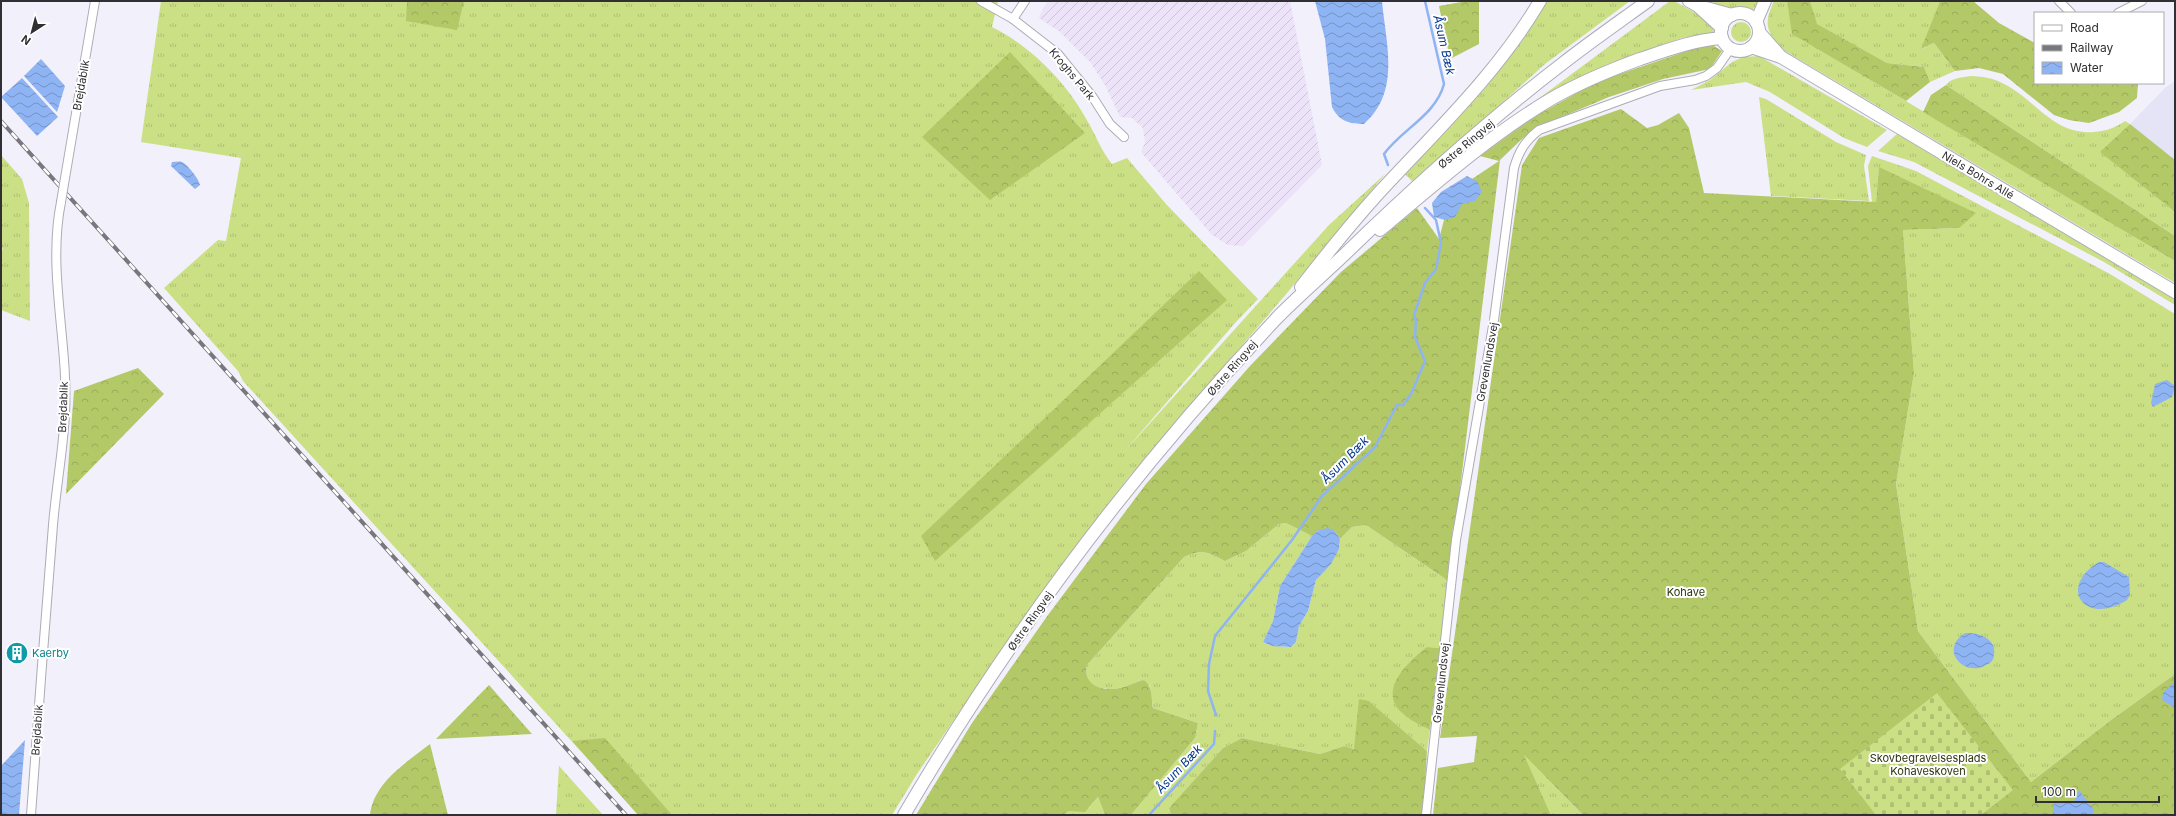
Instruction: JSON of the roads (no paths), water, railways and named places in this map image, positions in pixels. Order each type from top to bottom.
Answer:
[{"type":"main road","points":[[1276,319],[1339,238],[1456,111],[1504,53],[1540,1]]},
{"type":"main road","name":"Østre Ringvej","points":[[904,815],[923,783],[1032,617],[1098,528],[1173,435],[1276,319],[1403,198],[1477,134],[1561,65],[1648,1]]},
{"type":"main road","points":[[1693,3],[1722,33],[1731,48],[1741,51],[1751,47],[1757,41],[1758,27],[1766,1]]},
{"type":"main road","points":[[1693,3],[1732,15]]},
{"type":"main road","points":[[1722,33],[1726,19],[1732,15],[1745,13],[1758,27]]},
{"type":"main road","name":"Niels Bohrs Allé","points":[[1758,27],[1781,57]]},
{"type":"main road","points":[[1338,260],[1366,242],[1457,165],[1500,132],[1552,98],[1607,71],[1722,33]]},
{"type":"main road","name":"Niels Bohrs Allé","points":[[1751,47],[1781,57],[2175,292]]},
{"type":"main road","points":[[900,815],[923,783]]},
{"type":"street","name":"Brejdablik","points":[[31,815],[52,534],[65,415],[65,388],[57,259],[57,224],[95,1]]},
{"type":"street","name":"Kroghs Park","points":[[981,1],[1013,19],[1058,54],[1092,96],[1110,124],[1124,137]]},
{"type":"street","points":[[1013,19],[1025,1]]},
{"type":"street","points":[[2059,1],[2070,12]]},
{"type":"street","points":[[2120,12],[2142,1]]},
{"type":"street","name":"Grevenlundsvej","points":[[1426,815],[1456,540],[1494,320],[1514,168],[1520,150],[1528,138],[1539,130],[1660,86],[1695,80],[1706,76],[1725,59],[1731,48]]},
{"type":"water","points":[[1315,1],[1382,1],[1388,51],[1387,82],[1383,97],[1376,111],[1364,124],[1349,122],[1341,119],[1332,107],[1325,39]]},
{"type":"water","points":[[41,59],[65,86],[57,112],[24,76]]},
{"type":"water","points":[[22,78],[58,117],[37,136],[1,97]]},
{"type":"water","points":[[172,162],[181,162],[184,164],[190,169],[200,185],[195,189],[171,166]]},
{"type":"water","points":[[1467,176],[1477,181],[1482,192],[1475,201],[1462,204],[1455,217],[1445,220],[1434,217],[1432,203],[1441,192]]},
{"type":"water","points":[[2167,380],[2175,386],[2172,397],[2153,407],[2151,403],[2155,384]]},
{"type":"water","points":[[1328,528],[1335,531],[1340,539],[1339,549],[1331,564],[1316,580],[1308,611],[1299,626],[1296,642],[1291,647],[1272,646],[1263,642],[1273,621],[1280,586],[1312,536],[1319,530]]},
{"type":"water","points":[[2099,562],[2104,562],[2129,577],[2130,595],[2127,600],[2112,607],[2099,609],[2088,606],[2081,600],[2078,592],[2080,582],[2086,572]]},
{"type":"water","points":[[1965,633],[1977,634],[1987,638],[1991,642],[1994,647],[1994,652],[1993,659],[1990,663],[1978,668],[1970,668],[1963,665],[1958,660],[1954,654],[1954,647],[1957,640]]},
{"type":"water","points":[[2175,681],[2175,708],[2162,700],[2163,693]]},
{"type":"water","points":[[25,740],[19,815],[1,815],[1,766]]},
{"type":"water","points":[[2079,790],[2094,810],[2093,815],[2053,815],[2053,805],[2057,802],[2065,803],[2074,801]]},
{"type":"waterway","name":"Åsum Bæk","points":[[1388,165],[1384,154],[1399,137],[1434,105],[1444,84],[1425,1]]},
{"type":"waterway","name":"Åsum Bæk","points":[[1216,715],[1208,691],[1209,664],[1215,636],[1292,540],[1322,496],[1375,447],[1397,405],[1403,405],[1411,394],[1425,361],[1415,337],[1416,320],[1414,315],[1425,283],[1436,269],[1441,243],[1436,220],[1425,208]]},
{"type":"waterway","name":"Åsum Bæk","points":[[1149,815],[1214,744],[1215,731]]},
{"type":"railway","points":[[1,121],[626,815]]},
{"type":"place","name":"Kaerby","points":[[17,653]]},
{"type":"park label","name":"Kohave","points":[[1686,592]]},
{"type":"park label","name":"Skovbegravelsesplads Kohaveskoven","points":[[1928,764]]}]
